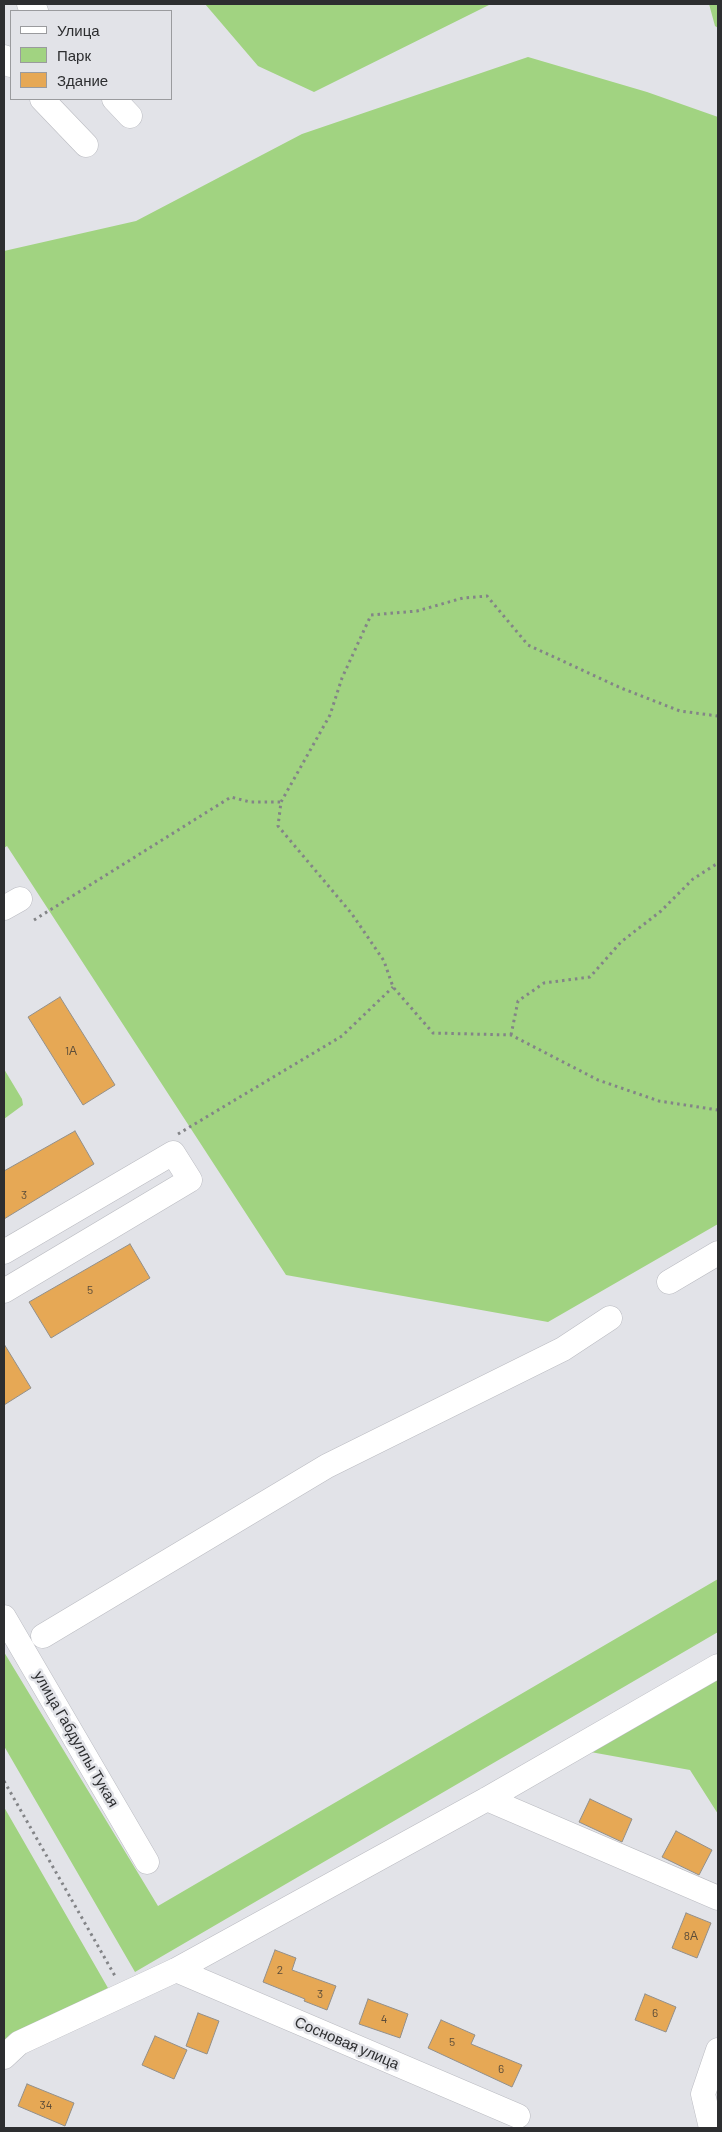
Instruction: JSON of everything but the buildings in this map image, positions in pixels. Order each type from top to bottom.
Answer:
[{"type":"street","points":[[43,100],[86,145]]},
{"type":"street","points":[[115,100],[130,116]]},
{"type":"street","points":[[4,1252],[174,1153],[190,1180],[4,1291]]},
{"type":"street","points":[[669,1282],[718,1254]]},
{"type":"street","points":[[43,1636],[327,1466],[563,1349],[610,1318]]},
{"type":"street","name":"улица Габдуллы Тукая","points":[[4,1617],[147,1862]]},
{"type":"street","points":[[4,2057],[19,2043],[176,1970],[487,1799],[718,1666]]},
{"type":"street","points":[[487,1799],[718,1898]]},
{"type":"street","name":"Сосновая улица","points":[[176,1970],[518,2116]]},
{"type":"street","points":[[711,2128],[703,2094],[718,2050]]},
{"type":"path","points":[[718,716],[680,711],[621,688],[528,645],[487,596],[463,598],[417,611],[371,615],[342,678],[330,715],[281,802],[278,826],[352,914],[384,961],[393,987],[433,1033],[511,1035],[598,1080],[660,1102],[718,1110]]},
{"type":"path","points":[[34,920],[231,797],[250,802],[281,802]]},
{"type":"path","points":[[511,1035],[518,1001],[544,983],[590,977],[621,942],[661,911],[693,879],[718,863]]},
{"type":"path","points":[[174,1136],[342,1036],[393,987]]},
{"type":"path","points":[[4,1781],[125,1993]]},
{"type":"green space","points":[[205,4],[491,4],[314,92],[258,66]]},
{"type":"green space","points":[[709,4],[718,4],[718,28],[715,26]]},
{"type":"green space","points":[[528,57],[647,92],[718,117],[718,1224],[548,1322],[286,1275],[7,846],[4,848],[4,251],[136,221],[302,134]]},
{"type":"green space","points":[[4,1069],[22,1099],[23,1105],[4,1119]]},
{"type":"green space","points":[[718,1579],[718,1632],[135,1972],[4,1746],[4,1652],[158,1906]]},
{"type":"green space","points":[[718,1675],[718,1814],[690,1770],[585,1751]]},
{"type":"green space","points":[[4,1807],[108,1988],[4,2041]]}]
